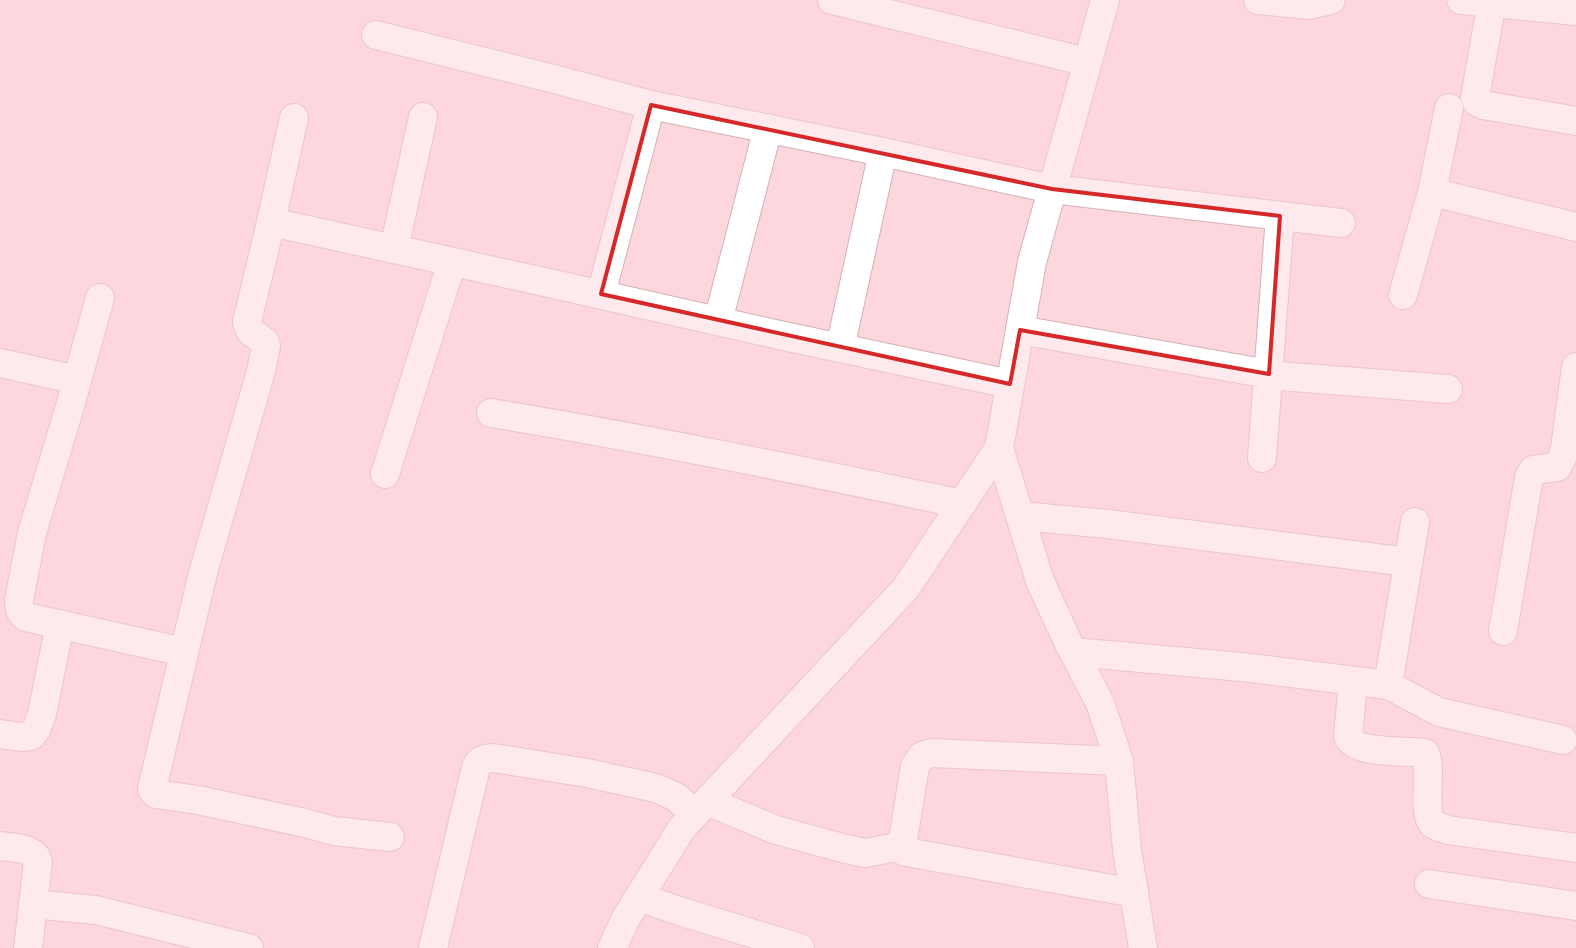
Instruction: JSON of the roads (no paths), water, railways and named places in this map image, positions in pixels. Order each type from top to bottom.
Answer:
[{"type":"street","points":[[832,0],[1086,62]]},
{"type":"street","points":[[612,948],[626,918],[682,828],[906,588],[999,448],[1032,262],[1086,62],[1105,0]]},
{"type":"street","points":[[1258,0],[1310,5],[1331,0]]},
{"type":"street","points":[[1461,0],[1576,11]]},
{"type":"street","points":[[1492,2],[1475,97],[1477,102],[1576,122]]},
{"type":"street","points":[[376,35],[651,105],[883,152],[1052,189],[1341,224]]},
{"type":"street","points":[[601,294],[651,105]]},
{"type":"street","points":[[1403,295],[1432,192],[1449,108]]},
{"type":"street","points":[[394,249],[423,117]]},
{"type":"street","points":[[294,118],[247,322],[250,331],[265,342],[266,346],[261,371],[203,573],[152,789],[156,794],[198,800],[305,822],[334,831],[390,837]]},
{"type":"street","points":[[718,321],[768,128]]},
{"type":"street","points":[[840,348],[883,152]]},
{"type":"street","points":[[1432,192],[1576,227]]},
{"type":"street","points":[[1262,458],[1280,216]]},
{"type":"street","points":[[271,222],[1010,384]]},
{"type":"street","points":[[385,474],[452,262]]},
{"type":"street","points":[[100,298],[32,533],[19,600],[19,610],[26,617],[184,652]]},
{"type":"street","points":[[1020,330],[1269,374],[1448,390]]},
{"type":"street","points":[[0,363],[77,380]]},
{"type":"street","points":[[1503,631],[1528,477],[1533,470],[1557,467],[1562,458],[1576,367]]},
{"type":"street","points":[[491,413],[761,461],[962,504]]},
{"type":"street","points":[[999,448],[1040,581],[1100,703],[1119,762],[1127,850],[1143,948]]},
{"type":"street","points":[[1021,516],[1108,524],[1408,562]]},
{"type":"street","points":[[1388,685],[1415,522]]},
{"type":"street","points":[[0,734],[22,737],[31,736],[37,728],[42,714],[60,624]]},
{"type":"street","points":[[1074,652],[1242,667],[1388,685],[1438,712],[1563,740]]},
{"type":"street","points":[[1353,681],[1348,737],[1351,743],[1362,748],[1425,753],[1428,768],[1428,812],[1430,820],[1435,826],[1448,830],[1576,848]]},
{"type":"street","points":[[1119,762],[931,753],[922,756],[915,766],[902,846],[905,852],[1134,893]]},
{"type":"street","points":[[433,948],[476,767],[479,761],[486,758],[587,773],[656,788],[701,808],[846,849],[865,853],[902,846]]},
{"type":"street","points":[[0,846],[24,850],[33,853],[37,857],[28,948]]},
{"type":"street","points":[[1429,884],[1576,906]]},
{"type":"street","points":[[639,896],[688,914],[800,948]]},
{"type":"street","points":[[33,904],[96,910],[249,948]]}]
